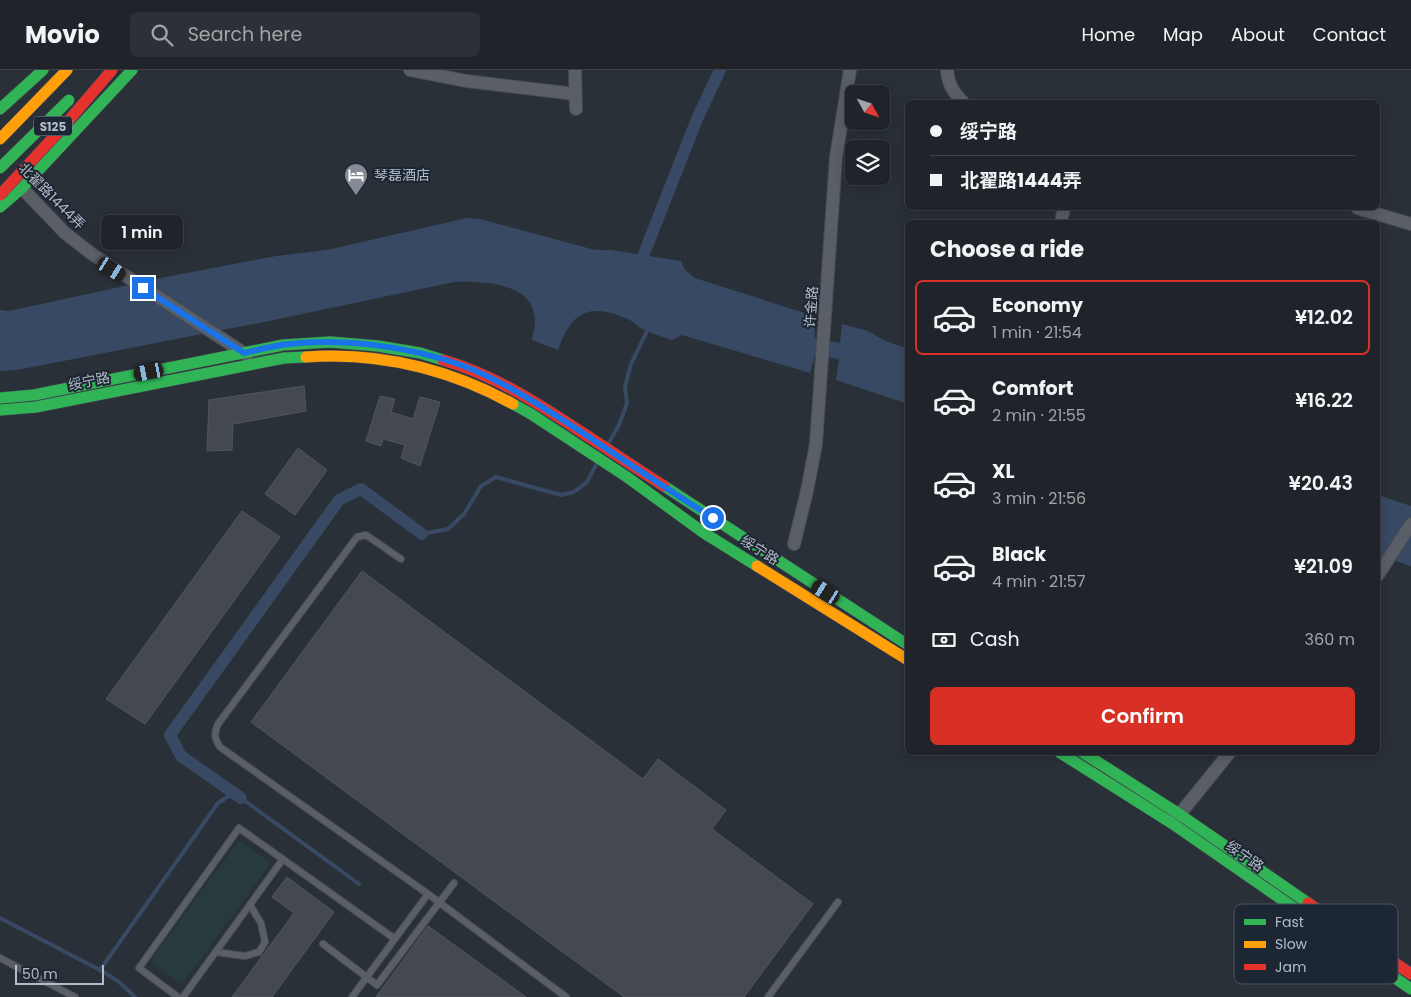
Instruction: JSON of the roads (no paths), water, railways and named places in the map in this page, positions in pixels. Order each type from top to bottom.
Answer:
[{"type":"main road","points":[[0,110],[43,70]]},
{"type":"main road","name":"S125","points":[[0,125],[56,70]]},
{"type":"main road","points":[[0,139],[67,70]]},
{"type":"main road","name":"S125","points":[[2,172],[106,70]]},
{"type":"main road","points":[[0,195],[64,127],[112,70]]},
{"type":"main road","points":[[0,207],[22,188],[132,70]]},
{"type":"main road","points":[[2,172],[77,91]]},
{"type":"main road","name":"绥宁路","points":[[0,398],[34,395],[282,345],[330,342],[378,346],[420,353],[461,365],[499,382],[538,404],[905,643]]},
{"type":"main road","name":"绥宁路","points":[[0,410],[36,407],[284,358],[330,355],[376,358],[417,365],[456,377],[493,393],[531,414],[627,477],[704,533],[905,658]]},
{"type":"main road","name":"绥宁路","points":[[1064,755],[1176,819],[1305,904]]},
{"type":"main road","name":"绥宁路","points":[[1086,755],[1294,904]]},
{"type":"main road","name":"绥宁路","points":[[1398,965],[1411,974]]},
{"type":"main road","name":"绥宁路","points":[[1398,980],[1411,989]]},
{"type":"street","points":[[410,70],[466,81],[575,94]]},
{"type":"street","points":[[575,70],[576,109]]},
{"type":"street","name":"许金路","points":[[794,544],[816,444],[836,157],[850,70]]},
{"type":"street","points":[[947,70],[948,82],[954,93],[961,100]]},
{"type":"street","name":"北翟路1444弄","points":[[2,172],[22,188],[66,232],[112,269],[259,362]]},
{"type":"street","points":[[1364,210],[1411,224]]},
{"type":"street","points":[[1381,570],[1411,524]]},
{"type":"street","points":[[1176,819],[1228,755]]},
{"type":"lane","points":[[401,559],[366,535],[357,537],[218,724],[215,740],[220,747],[440,902],[566,997]]},
{"type":"lane","points":[[178,997],[139,968],[239,828],[394,939]]},
{"type":"lane","points":[[183,997],[283,859]]},
{"type":"lane","points":[[323,944],[377,986],[454,883]]},
{"type":"lane","points":[[352,997],[428,894]]},
{"type":"lane","points":[[768,997],[838,902]]},
{"type":"lane","points":[[216,952],[245,956],[259,952],[265,942],[261,923],[250,905]]},
{"type":"lane","points":[[0,958],[75,997]]},
{"type":"water","points":[[467,218],[480,219],[595,250],[611,250],[681,261],[685,270],[695,278],[814,316],[815,338],[840,343],[842,324],[868,331],[885,341],[905,347],[905,403],[836,380],[839,359],[815,355],[810,373],[682,335],[672,340],[651,333],[616,314],[604,311],[584,313],[576,318],[563,336],[558,350],[532,340],[535,321],[533,308],[526,298],[517,291],[505,286],[478,282],[454,282],[269,321],[17,370],[0,371],[0,310],[9,311],[166,277],[276,256],[327,250]]},
{"type":"water","points":[[1380,496],[1411,506],[1411,566],[1380,556]]},
{"type":"waterway","points":[[638,269],[697,119],[720,70]]},
{"type":"waterway","points":[[608,444],[619,425],[627,403],[625,387],[631,364],[649,327]]},
{"type":"waterway","points":[[422,534],[448,529],[464,514],[481,486],[496,477],[561,495],[574,492],[587,482],[597,463]]},
{"type":"waterway","points":[[241,798],[181,756],[170,735],[339,500],[361,489],[422,534]]},
{"type":"waterway","points":[[100,970],[218,803],[229,796],[241,798],[359,884]]},
{"type":"waterway","points":[[0,918],[100,970],[118,981],[135,997]]},
{"type":"place","name":"琴磊酒店","points":[[356,196]]}]
